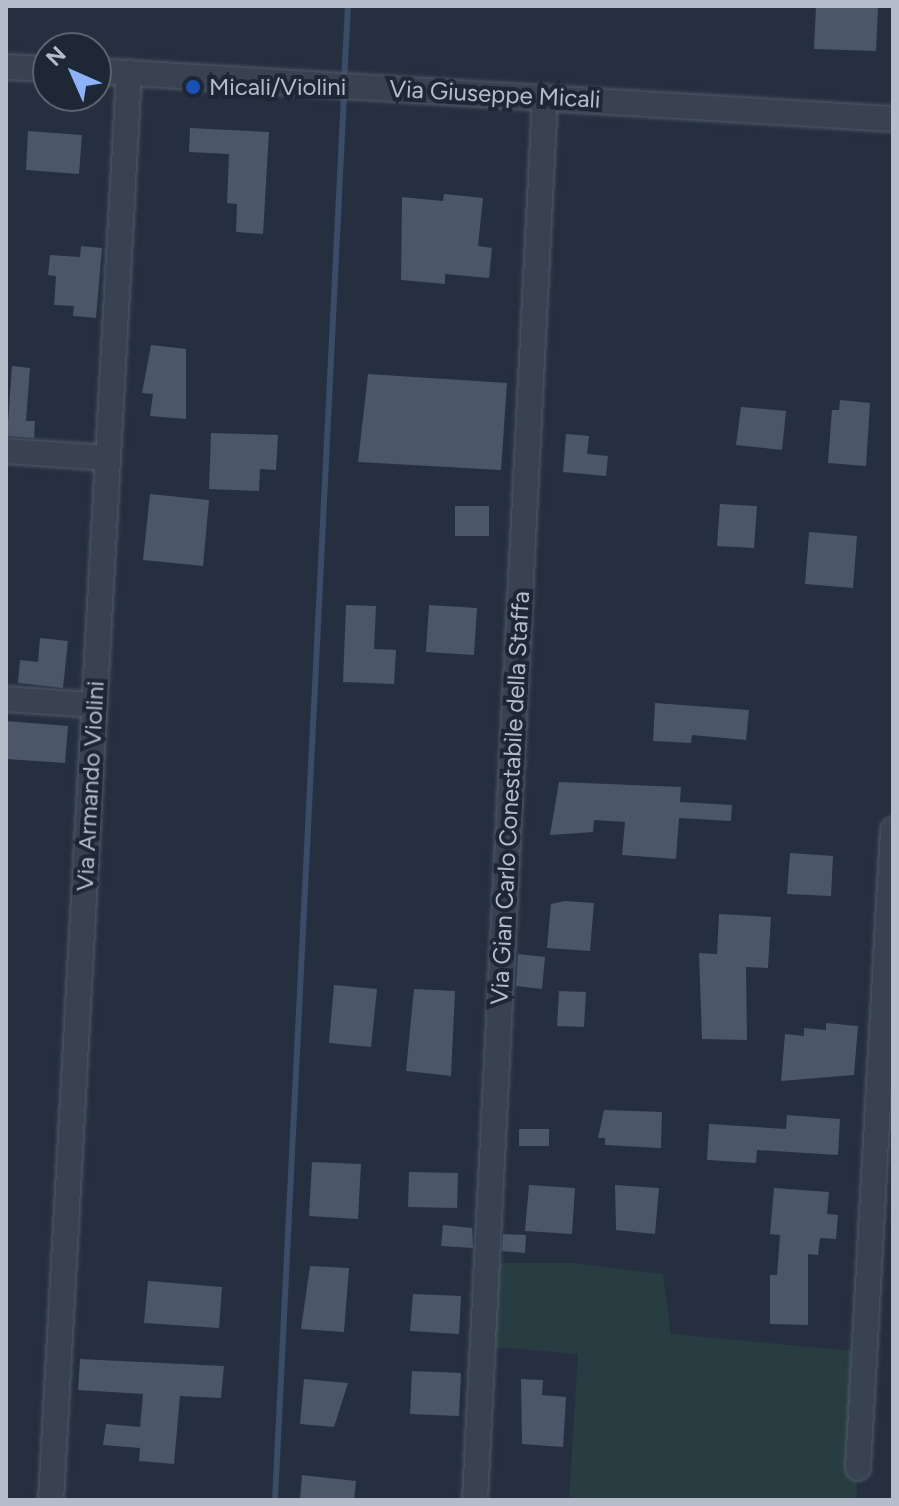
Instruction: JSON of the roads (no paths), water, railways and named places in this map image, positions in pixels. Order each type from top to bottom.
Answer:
[{"type":"street","points":[[6,67],[32,68]]},
{"type":"street","name":"Via Giuseppe Micali","points":[[112,71],[893,119]]},
{"type":"street","name":"Via Armando Violini","points":[[51,1500],[129,72]]},
{"type":"street","name":"Via Gian Carlo Conestabile della Staffa","points":[[475,1500],[545,97]]},
{"type":"street","points":[[6,451],[108,458]]},
{"type":"street","points":[[6,699],[95,705]]},
{"type":"street","points":[[858,1468],[893,830]]},
{"type":"waterway","points":[[344,82],[348,6]]},
{"type":"waterway","points":[[275,1500],[344,93]]},
{"type":"place","name":"Micali/Violini","points":[[193,87]]}]
